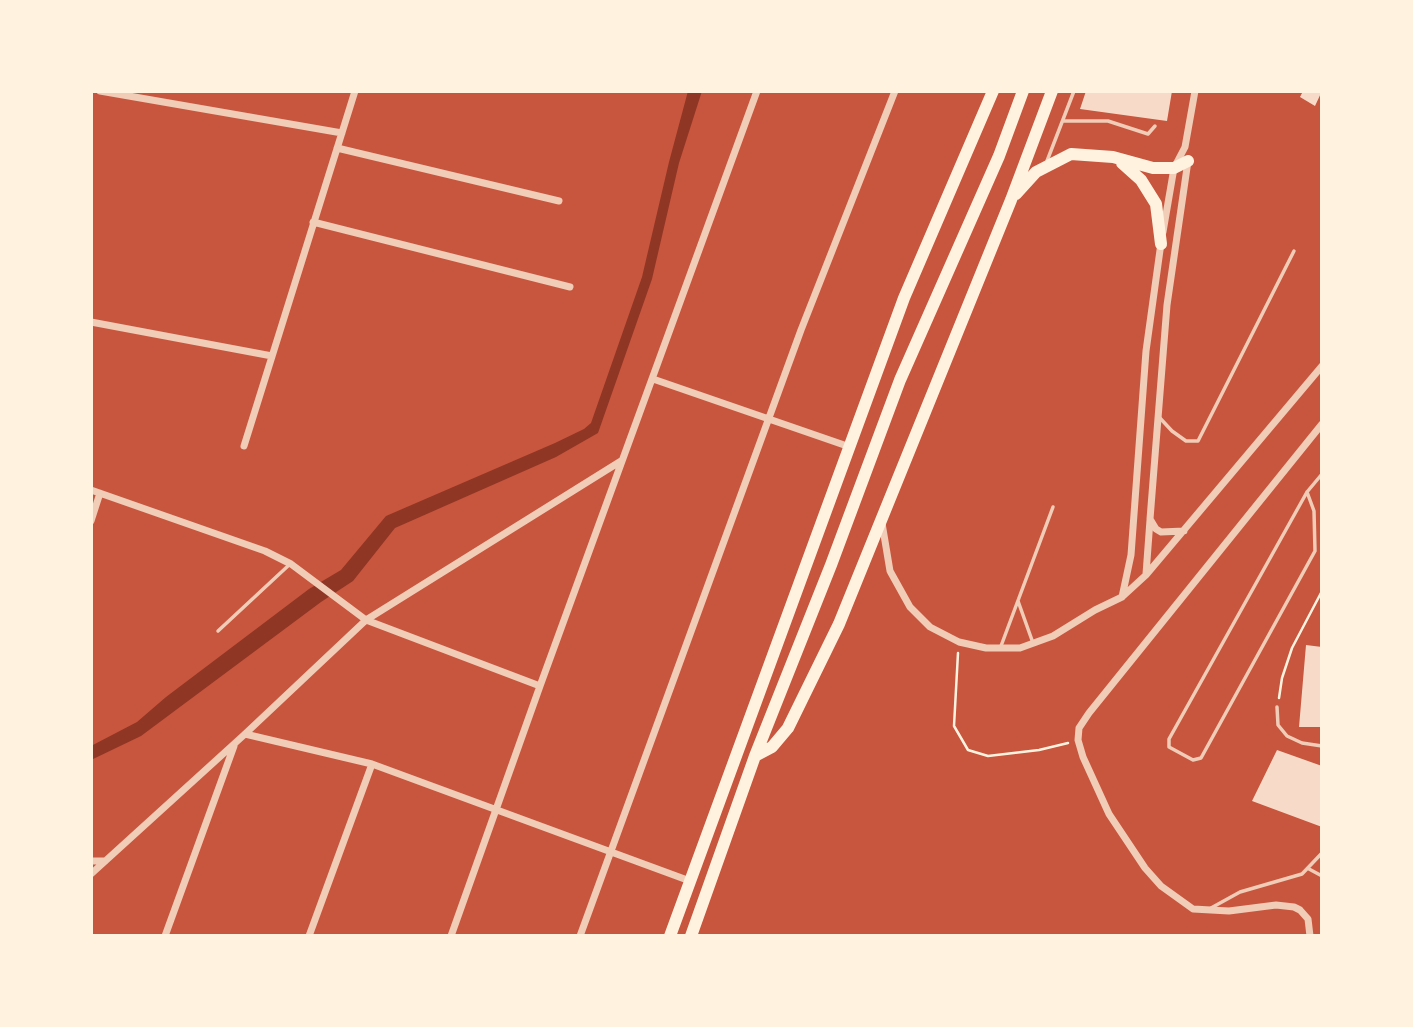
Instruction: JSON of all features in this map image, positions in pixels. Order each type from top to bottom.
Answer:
[{"type":"highway","points":[[670,936],[904,298],[993,91]]},
{"type":"highway","points":[[691,936],[755,755],[826,578],[900,380],[999,156],[1023,91]]},
{"type":"highway","points":[[755,755],[772,747],[789,728],[839,625],[1011,200],[1052,91]]},
{"type":"highway","points":[[1011,200],[1036,172],[1071,154],[1114,157],[1153,168],[1174,167],[1188,161]]},
{"type":"highway","points":[[1114,157],[1134,172],[1147,187],[1156,204],[1161,244]]},
{"type":"street","points":[[100,91],[342,133]]},
{"type":"street","points":[[244,446],[355,91]]},
{"type":"street","points":[[451,936],[757,91]]},
{"type":"street","points":[[580,936],[801,330],[895,91]]},
{"type":"street","points":[[1122,597],[1130,555],[1146,351],[1161,244],[1174,167],[1185,147],[1195,91]]},
{"type":"street","points":[[1146,575],[1167,305],[1188,161],[1185,147]]},
{"type":"street","points":[[337,148],[559,201]]},
{"type":"street","points":[[313,222],[569,288]]},
{"type":"street","points":[[91,322],[272,356]]},
{"type":"street","points":[[882,519],[890,571],[910,607],[930,627],[959,642],[986,648],[1020,648],[1053,636],[1094,610],[1122,597],[1146,575],[1322,366]]},
{"type":"street","points":[[653,379],[851,448]]},
{"type":"street","points":[[1310,936],[1310,928],[1304,914],[1286,905],[1206,911],[1185,905],[1161,886],[1145,868],[1109,814],[1078,740],[1079,729],[1090,713],[1322,424]]},
{"type":"street","points":[[91,874],[366,620],[622,460]]},
{"type":"street","points":[[91,490],[236,540],[291,564],[366,620],[540,686]]},
{"type":"street","points":[[91,521],[100,493]]},
{"type":"street","points":[[1150,519],[1161,532],[1184,531]]},
{"type":"street","points":[[245,734],[372,764],[690,881]]},
{"type":"street","points":[[164,936],[235,743]]},
{"type":"street","points":[[309,936],[372,764]]},
{"type":"street","points":[[91,861],[105,861]]},
{"type":"lane","points":[[1045,166],[1074,91]]},
{"type":"lane","points":[[1063,121],[1108,121],[1148,134],[1155,126]]},
{"type":"lane","points":[[1158,416],[1186,441],[1198,441],[1294,251]]},
{"type":"lane","points":[[1307,492],[1314,511],[1315,551],[1200,758],[1193,760],[1169,747],[1168,741],[1307,492],[1322,474]]},
{"type":"lane","points":[[1000,648],[1053,507]]},
{"type":"lane","points":[[218,631],[291,564]]},
{"type":"lane","points":[[1017,599],[1033,643]]},
{"type":"lane","points":[[1277,707],[1278,724],[1287,736],[1302,743],[1322,746]]},
{"type":"lane","points":[[1206,911],[1240,892],[1298,876],[1309,869],[1322,853]]},
{"type":"lane","points":[[1309,869],[1322,876]]},
{"type":"path","points":[[1277,707],[1282,678],[1292,648],[1322,591]]},
{"type":"path","points":[[959,642],[954,726],[968,750],[988,756],[1039,750],[1078,740]]},
{"type":"shaded area","points":[[688,91],[702,91],[679,163],[652,279],[598,433],[556,457],[395,528],[353,581],[141,736],[91,760],[91,746],[137,722],[309,589],[341,570],[386,516],[555,443],[591,423],[642,277]]},
{"type":"building","points":[[1086,91],[1172,91],[1167,121],[1080,109]]},
{"type":"building","points":[[1303,91],[1322,91],[1315,106],[1300,97]]},
{"type":"building","points":[[1306,645],[1322,647],[1322,727],[1299,727]]},
{"type":"building","points":[[1277,750],[1322,766],[1322,827],[1252,801]]}]
